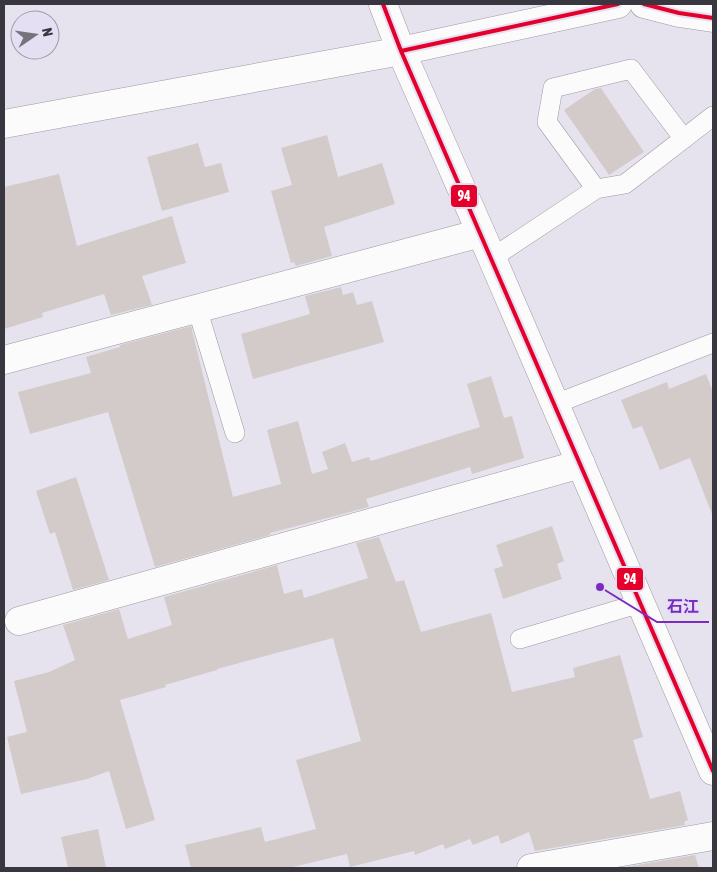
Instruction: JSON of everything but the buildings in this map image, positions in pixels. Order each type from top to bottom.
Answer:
[{"type":"street","points":[[383,4],[401,51],[713,772]]},
{"type":"street","points":[[4,124],[401,51],[618,4]]},
{"type":"street","points":[[644,4],[679,13],[713,18]]},
{"type":"street","points":[[4,360],[481,233]]},
{"type":"street","points":[[18,621],[581,464]]},
{"type":"street","points":[[531,868],[713,836]]},
{"type":"lane","points":[[596,189],[547,122],[552,88],[631,69],[684,139]]},
{"type":"lane","points":[[492,258],[596,189],[625,184],[713,116]]},
{"type":"lane","points":[[197,308],[234,433]]},
{"type":"lane","points":[[555,404],[713,343]]},
{"type":"lane","points":[[520,639],[641,603]]},
{"type":"transit line","name":"94","points":[[383,4],[401,51],[713,771]]},
{"type":"transit line","name":"94","points":[[401,51],[618,4]]},
{"type":"transit line","name":"94","points":[[644,4],[679,13],[713,18]]},
{"type":"place","name":"石江","points":[[600,587]]}]
